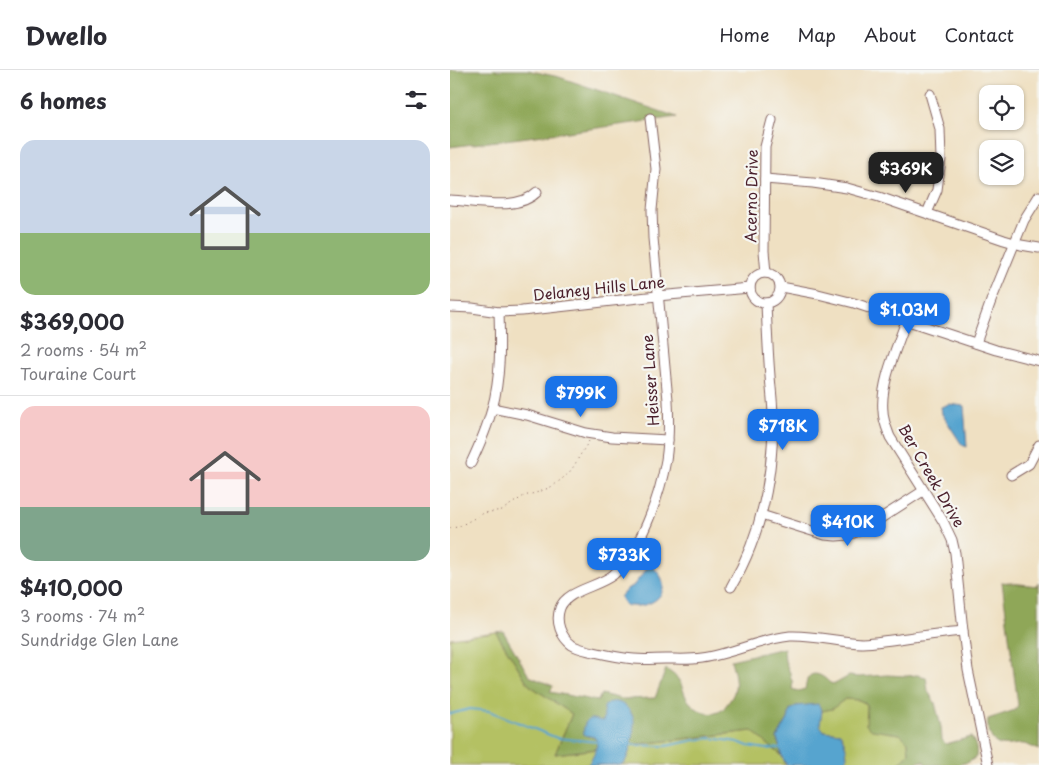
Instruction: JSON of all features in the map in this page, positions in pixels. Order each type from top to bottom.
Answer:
[{"type":"street","points":[[927,213],[937,190],[941,159],[940,128],[930,94]]},
{"type":"street","name":"Heisser Lane","points":[[650,118],[656,169],[652,223],[669,421],[666,460],[661,481],[645,527],[626,561],[613,575],[567,598],[558,616],[560,631],[573,646],[589,651],[636,659],[691,660],[716,656],[766,641],[787,637],[809,637],[864,643],[963,631]]},
{"type":"street","name":"Acerno Drive","points":[[766,273],[764,251],[765,147],[772,120]]},
{"type":"street","points":[[765,179],[847,188],[1015,243],[1039,248]]},
{"type":"street","points":[[450,200],[508,204],[526,200],[537,192]]},
{"type":"street","points":[[976,343],[990,301],[1024,220],[1039,196]]},
{"type":"street","points":[[766,273],[777,278],[781,287],[778,297],[774,301],[766,303],[756,300],[750,288],[758,274],[766,273]]},
{"type":"street","points":[[781,287],[818,294],[854,304],[996,350],[1039,361]]},
{"type":"street","name":"Delaney Hills Lane","points":[[450,307],[499,312],[522,311],[750,288]]},
{"type":"street","points":[[731,587],[742,568],[761,515],[772,450],[773,416],[766,303]]},
{"type":"street","points":[[471,463],[483,436],[492,408],[498,377],[500,360],[499,312]]},
{"type":"street","name":"Ber Creek Drive","points":[[906,321],[884,385],[883,411],[885,424],[890,437],[952,540],[970,679],[988,765]]},
{"type":"street","points":[[492,408],[544,420],[586,433],[612,437],[668,440]]},
{"type":"street","points":[[1011,475],[1029,464],[1039,445]]},
{"type":"street","points":[[761,515],[825,535],[848,535],[864,529],[923,491]]},
{"type":"path","points":[[450,528],[458,527],[484,513],[502,510],[524,496],[553,486],[568,474],[590,440]]},
{"type":"green space","points":[[450,70],[527,70],[559,77],[677,117],[450,147]]},
{"type":"green space","points":[[1002,582],[1038,586],[1039,583],[1039,750],[1024,744],[1000,745],[993,740],[988,729],[988,719],[1015,710],[1018,705]]},
{"type":"green space","points":[[503,631],[529,676],[553,686],[550,692],[598,701],[601,694],[622,699],[655,698],[666,669],[681,683],[689,701],[697,709],[707,713],[717,713],[723,710],[734,693],[734,672],[731,660],[784,648],[785,661],[793,682],[792,689],[798,691],[805,689],[809,676],[815,674],[835,684],[849,676],[917,675],[926,677],[928,691],[935,703],[942,740],[946,744],[971,737],[976,747],[976,757],[969,762],[959,765],[926,765],[924,761],[918,762],[915,765],[896,765],[909,753],[908,742],[900,734],[872,730],[866,725],[867,704],[859,700],[845,699],[832,709],[822,711],[818,705],[796,706],[790,710],[788,719],[777,738],[782,756],[752,731],[630,745],[632,738],[619,702],[607,704],[603,721],[593,719],[587,736],[596,738],[596,749],[555,754],[572,714],[529,685],[496,632]]},
{"type":"green space","points":[[496,632],[529,685],[572,714],[555,754],[752,731],[782,756],[786,765],[450,765],[450,638]]},
{"type":"green space","points":[[845,699],[859,700],[867,704],[867,712],[886,732],[900,734],[908,742],[909,753],[901,762],[896,765],[846,765],[846,749],[840,733],[824,731],[819,725],[822,711],[832,709]]},
{"type":"water","points":[[949,404],[964,406],[967,447],[962,445],[942,414],[941,407]]},
{"type":"water","points":[[649,566],[652,566],[660,575],[663,591],[654,601],[647,604],[640,606],[625,605],[620,597],[628,588],[633,586]]},
{"type":"water","points":[[611,702],[623,704],[633,717],[634,729],[628,757],[620,765],[587,765],[594,754],[597,741],[594,737],[584,735],[584,726],[590,719],[603,721],[604,707]]},
{"type":"water","points":[[818,704],[822,711],[820,725],[824,731],[840,733],[844,741],[847,757],[846,765],[786,765],[777,738],[788,719],[790,710],[796,706]]},
{"type":"waterway","points":[[450,714],[470,709],[489,711],[557,738],[599,742]]},
{"type":"waterway","points":[[629,745],[666,746],[711,738],[766,749],[781,749]]}]
